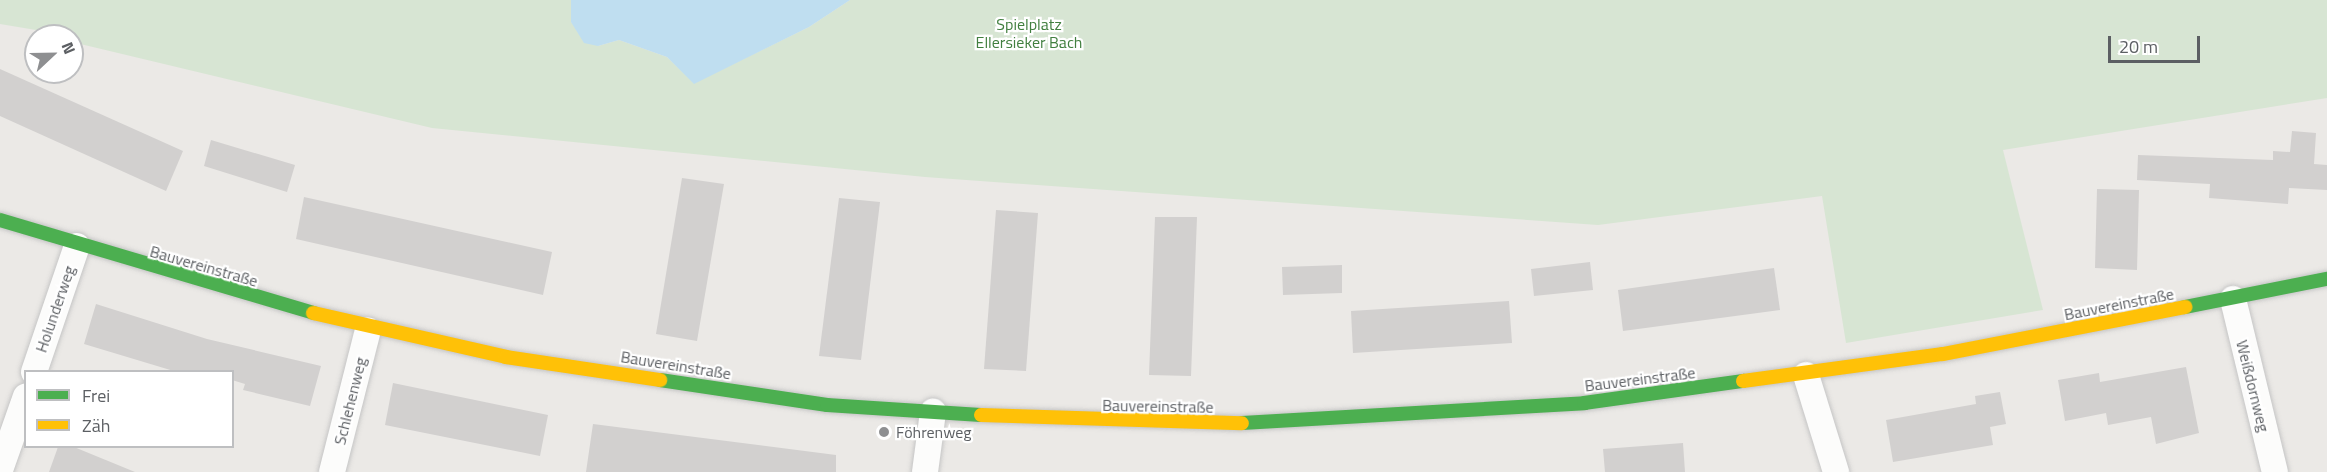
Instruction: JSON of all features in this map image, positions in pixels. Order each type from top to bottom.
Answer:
[{"type":"street","name":"Bauvereinstraße","points":[[0,220],[77,246],[368,330],[506,357],[827,405],[933,412],[1219,424],[1377,418],[1584,403],[1806,375],[2233,299],[2327,279]]},
{"type":"street","name":"Holunderweg","points":[[35,370],[77,246]]},
{"type":"street","name":"Weißdornweg","points":[[2233,299],[2275,472]]},
{"type":"street","name":"Schlehenweg","points":[[332,472],[368,330]]},
{"type":"street","points":[[1806,375],[1822,440],[1836,472]]},
{"type":"street","points":[[0,470],[24,402]]},
{"type":"street","points":[[925,472],[933,412]]},
{"type":"green space","name":"Spielplatz Ellersieker Bach","points":[[0,0],[571,0],[571,22],[598,46],[619,40],[667,57],[694,83],[809,27],[850,0],[2327,0],[2327,98],[2003,150],[2043,310],[1846,343],[1822,196],[1598,225],[925,177],[432,128],[84,45],[84,24],[24,24],[24,28],[0,24]]},
{"type":"water","points":[[571,0],[850,0],[809,27],[694,84],[667,57],[619,40],[598,46],[584,43],[571,22]]},
{"type":"building","points":[[0,69],[24,80],[24,84],[33,84],[183,151],[166,191],[0,116]]},
{"type":"building","points":[[2292,131],[2316,133],[2314,164],[2327,165],[2327,190],[2289,188],[2288,204],[2209,198],[2210,184],[2137,180],[2138,155],[2273,160],[2273,151],[2290,152]]},
{"type":"building","points":[[211,140],[295,165],[287,192],[204,166]]},
{"type":"building","points":[[682,178],[724,184],[697,341],[656,334]]},
{"type":"building","points":[[2097,189],[2139,190],[2137,270],[2095,268]]},
{"type":"building","points":[[304,197],[552,252],[543,295],[296,239]]},
{"type":"building","points":[[839,198],[880,202],[861,360],[819,356]]},
{"type":"building","points":[[996,210],[1038,213],[1026,371],[984,369]]},
{"type":"building","points":[[1155,217],[1197,217],[1191,376],[1149,375]]},
{"type":"building","points":[[1590,262],[1593,290],[1534,296],[1531,269]]},
{"type":"building","points":[[1342,265],[1342,293],[1283,295],[1282,267]]},
{"type":"building","points":[[1774,268],[1780,310],[1623,331],[1618,290]]},
{"type":"building","points":[[1509,301],[1512,343],[1353,353],[1351,311]]},
{"type":"building","points":[[96,304],[207,339],[321,366],[310,406],[243,390],[245,384],[234,381],[234,370],[170,370],[84,344]]},
{"type":"building","points":[[2186,367],[2199,433],[2156,444],[2151,417],[2108,425],[2106,413],[2065,421],[2058,380],[2099,373],[2100,382]]},
{"type":"building","points":[[393,383],[548,415],[540,456],[385,425]]},
{"type":"building","points":[[2000,392],[2006,424],[1990,427],[1993,445],[1893,462],[1886,420],[1976,404],[1975,396]]},
{"type":"building","points":[[593,424],[836,455],[836,472],[586,472]]},
{"type":"building","points":[[1683,443],[1685,472],[1605,472],[1603,449]]},
{"type":"building","points":[[58,448],[76,448],[135,472],[49,472]]},
{"type":"traffic: fast","points":[[0,220],[313,313]]},
{"type":"traffic: fast","points":[[2185,307],[2327,279]]},
{"type":"traffic: fast","points":[[660,380],[827,405],[981,415]]},
{"type":"traffic: fast","points":[[1242,423],[1584,403],[1743,381]]},
{"type":"traffic: slow","points":[[1743,381],[1943,354],[2185,307]]},
{"type":"traffic: slow","points":[[313,313],[506,357],[660,380]]},
{"type":"traffic: slow","points":[[981,415],[1242,423]]},
{"type":"place","name":"Föhrenweg","points":[[884,432]]}]
